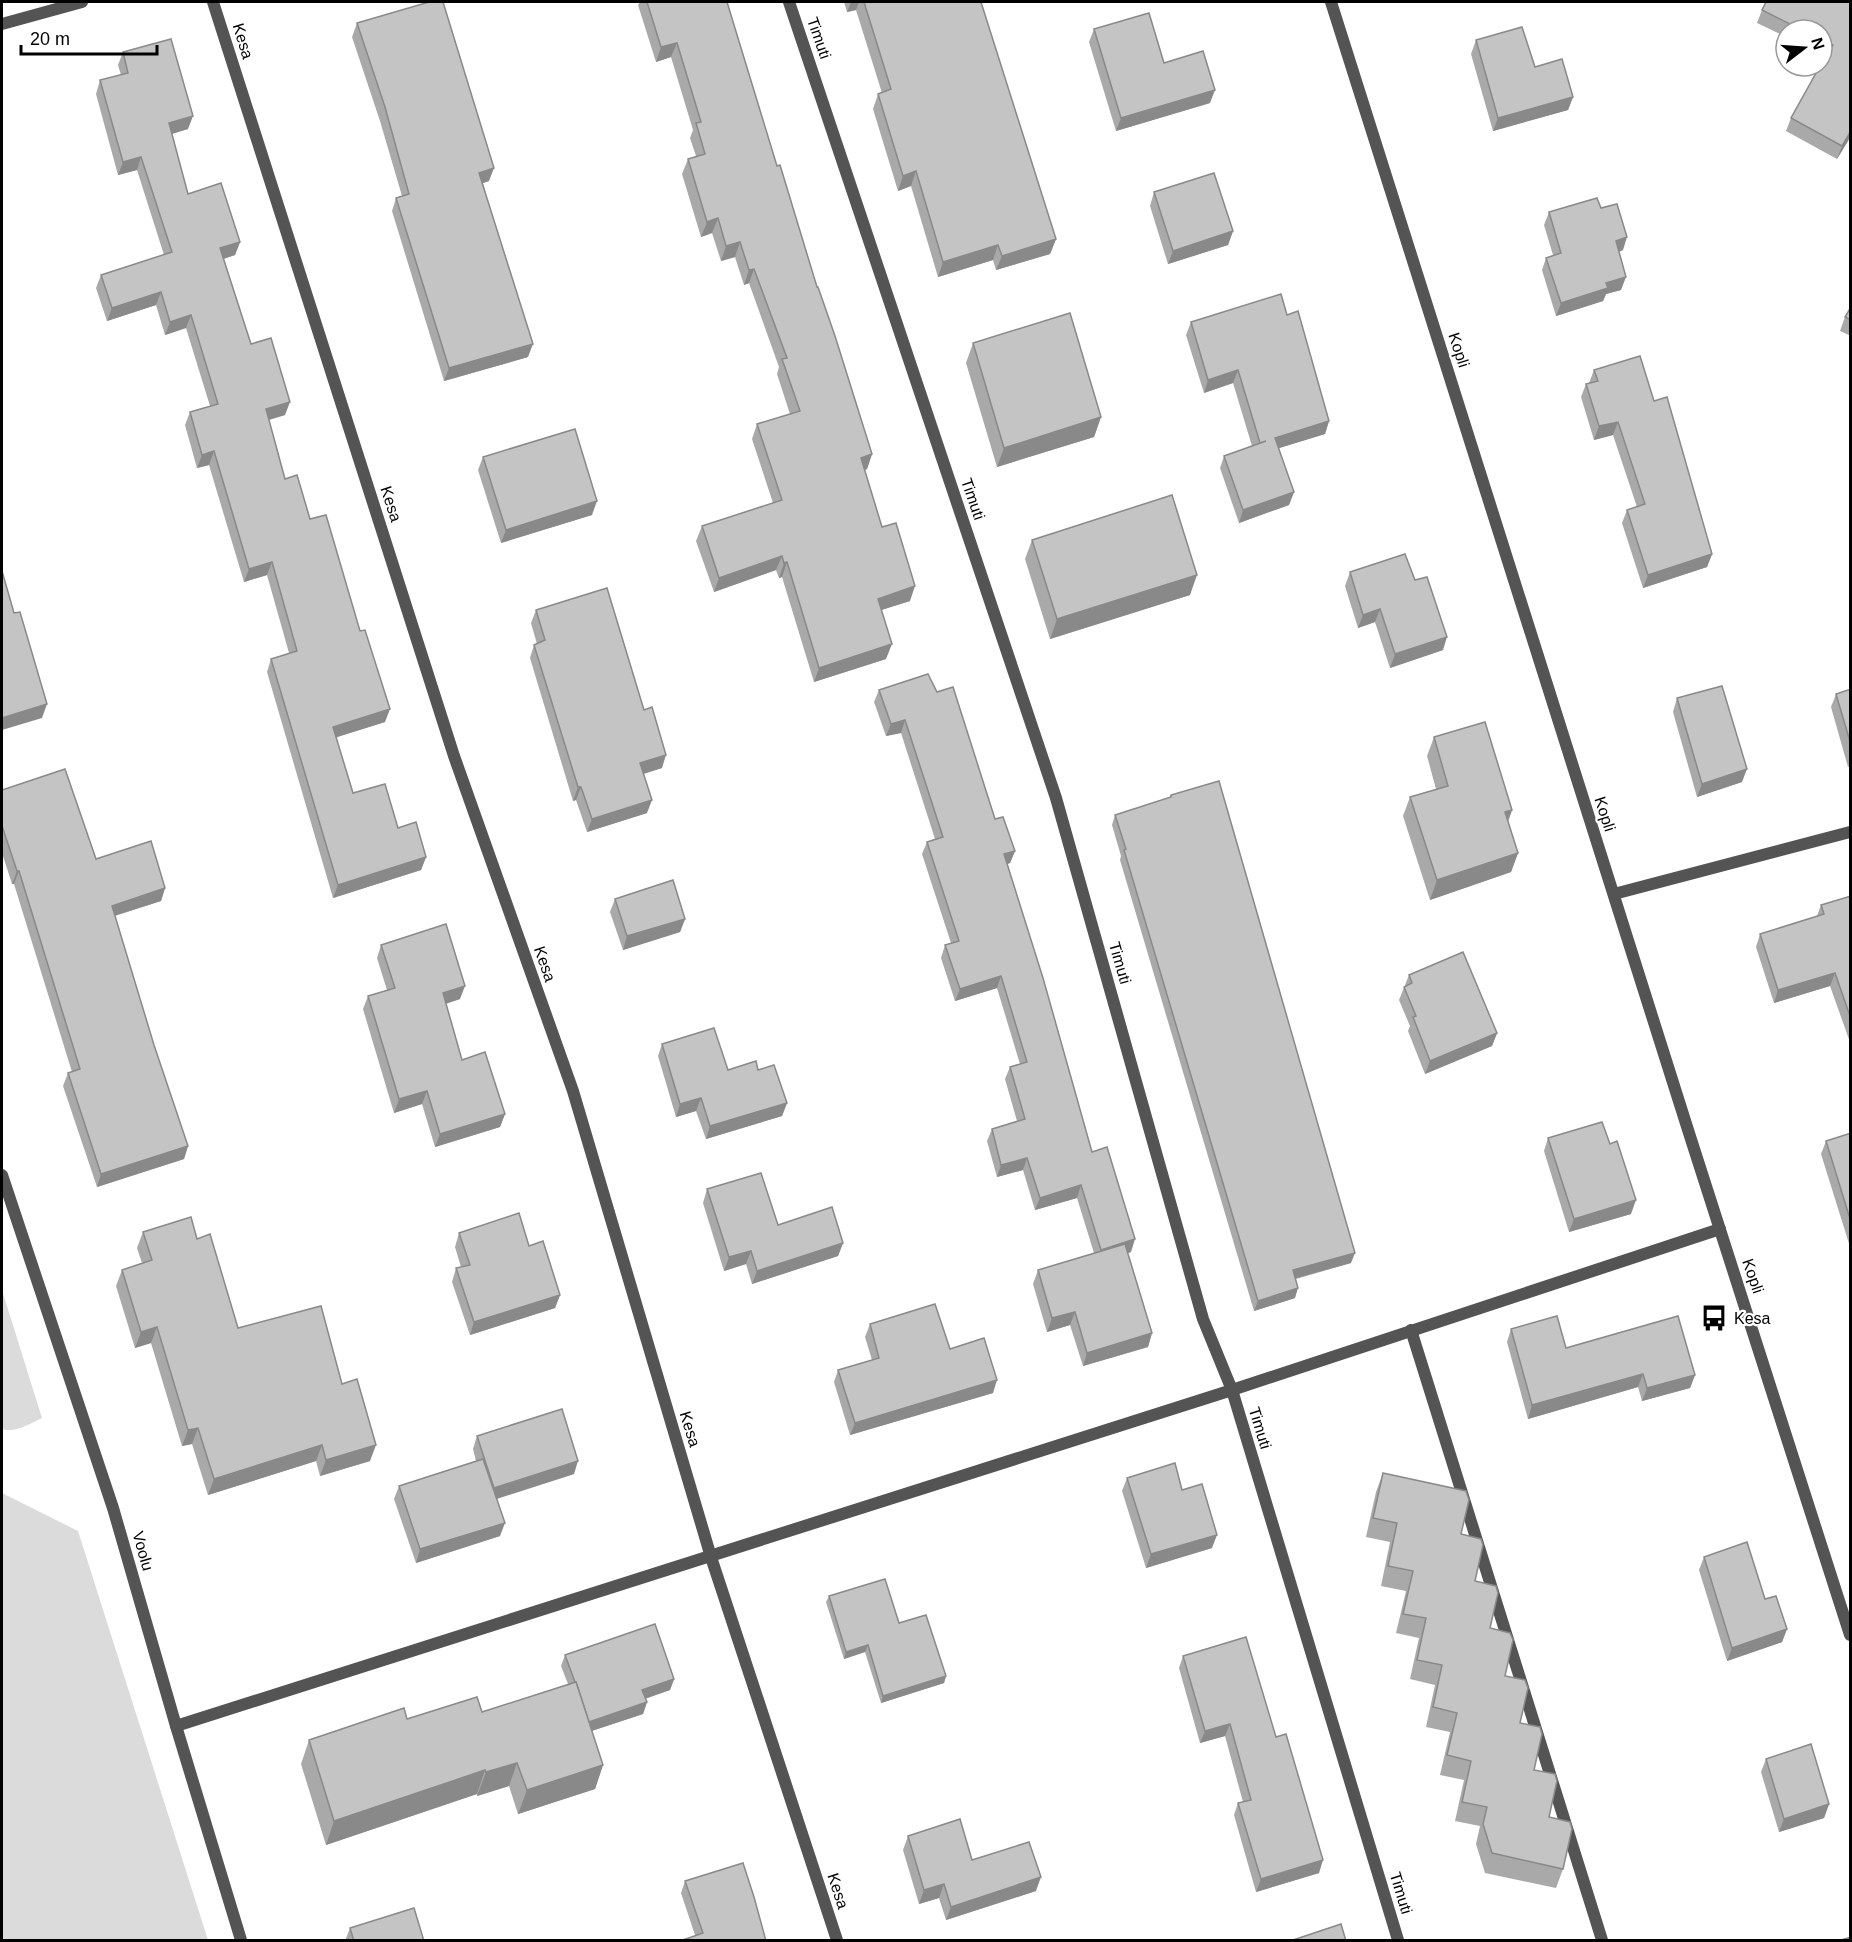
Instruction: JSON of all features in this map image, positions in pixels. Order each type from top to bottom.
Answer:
[{"type":"street","points":[[2,24],[82,2]]},
{"type":"street","name":"Kesa","points":[[213,2],[454,756],[573,1092],[711,1557],[837,1941]]},
{"type":"street","name":"Timuti","points":[[789,2],[1056,798],[1203,1319],[1232,1390],[1398,1941]]},
{"type":"street","name":"Kopli","points":[[1331,2],[1851,1635]]},
{"type":"street","points":[[1614,894],[1851,832]]},
{"type":"street","name":"Voolu","points":[[2,1174],[113,1508],[241,1941]]},
{"type":"street","points":[[176,1726],[1232,1390],[1720,1229]]},
{"type":"street","points":[[1411,1330],[1602,1941]]},
{"type":"shaded area","points":[[2,1290],[42,1418],[12,1430],[2,1429]]},
{"type":"shaded area","points":[[2,1493],[78,1531],[208,1940],[2,1940]]},
{"type":"building","points":[[429,2],[443,2],[494,168],[479,173],[533,344],[449,368],[396,198],[409,194],[385,107],[357,23]]},
{"type":"building","points":[[647,2],[727,2],[777,166],[780,165],[872,454],[861,458],[882,527],[896,523],[915,586],[878,599],[892,644],[819,668],[787,562],[784,563],[782,556],[719,578],[702,526],[782,500],[757,424],[800,411],[782,359],[787,358],[754,269],[749,270],[740,242],[726,246],[718,218],[707,222],[688,159],[705,154],[696,123],[701,122],[677,43],[661,47]]},
{"type":"building","points":[[864,2],[981,2],[1056,239],[1002,256],[998,245],[943,262],[916,171],[903,176],[878,94],[891,89]]},
{"type":"building","points":[[1766,2],[1851,2],[1851,131],[1842,146],[1791,118],[1813,78],[1834,78],[1834,18],[1778,18],[1762,10]]},
{"type":"building","points":[[1149,13],[1164,63],[1203,51],[1215,90],[1121,118],[1094,29]]},
{"type":"building","points":[[1522,27],[1535,67],[1562,59],[1573,97],[1498,118],[1476,40]]},
{"type":"building","points":[[171,39],[193,116],[169,123],[188,194],[221,183],[240,242],[220,248],[251,344],[271,338],[290,402],[266,409],[285,479],[297,475],[310,519],[326,515],[360,631],[365,630],[390,709],[333,727],[353,793],[385,784],[398,828],[416,822],[426,857],[338,885],[271,659],[297,651],[272,562],[249,569],[214,451],[202,455],[190,412],[218,404],[191,315],[170,322],[161,292],[112,308],[101,275],[172,252],[141,157],[123,162],[100,80],[128,73],[123,52]]},
{"type":"building","points":[[1214,173],[1233,231],[1173,251],[1154,192]]},
{"type":"building","points":[[1597,198],[1601,208],[1617,204],[1627,237],[1616,241],[1626,277],[1606,283],[1608,288],[1561,303],[1546,258],[1561,253],[1549,212]]},
{"type":"building","points":[[1281,294],[1287,315],[1298,311],[1329,421],[1275,438],[1294,492],[1243,510],[1224,456],[1266,441],[1260,443],[1238,370],[1208,380],[1191,322]]},
{"type":"building","points":[[1851,307],[1851,320],[1845,317]]},
{"type":"building","points":[[1070,313],[1101,417],[1004,448],[973,343]]},
{"type":"building","points":[[1640,356],[1654,401],[1667,397],[1712,554],[1648,575],[1627,510],[1645,504],[1618,422],[1599,426],[1586,384],[1598,381],[1594,370]]},
{"type":"building","points":[[575,429],[597,501],[506,530],[483,457]]},
{"type":"building","points":[[1172,495],[1197,575],[1057,619],[1032,540]]},
{"type":"building","points":[[1405,554],[1415,580],[1427,577],[1447,637],[1395,654],[1380,609],[1363,615],[1350,572]]},
{"type":"building","points":[[2,571],[14,613],[20,612],[47,704],[2,718]]},
{"type":"building","points":[[607,588],[644,710],[652,707],[666,755],[640,763],[652,800],[592,819],[581,787],[578,787],[534,645],[545,640],[536,610]]},
{"type":"building","points":[[928,674],[937,692],[953,687],[995,819],[1003,817],[1015,851],[1004,854],[1043,978],[1092,1152],[1107,1147],[1135,1239],[1101,1250],[1081,1185],[1040,1198],[1027,1158],[1001,1165],[992,1129],[1025,1119],[1010,1067],[1027,1062],[1001,976],[960,989],[945,945],[959,941],[927,842],[943,837],[905,720],[891,724],[879,690]]},
{"type":"building","points":[[1722,686],[1747,769],[1702,784],[1677,698]]},
{"type":"building","points":[[1851,689],[1851,745],[1836,694]]},
{"type":"building","points":[[1485,722],[1512,810],[1505,812],[1518,853],[1437,880],[1410,797],[1448,786],[1434,737]]},
{"type":"building","points":[[65,769],[96,859],[151,841],[165,888],[112,906],[154,1045],[188,1146],[101,1174],[68,1073],[80,1069],[19,871],[17,871],[2,826],[2,790]]},
{"type":"building","points":[[1219,781],[1355,1253],[1293,1270],[1298,1288],[1258,1301],[1115,815]]},
{"type":"building","points":[[673,880],[685,919],[627,936],[615,899]]},
{"type":"building","points":[[1851,896],[1851,1019],[1835,973],[1778,990],[1760,934],[1824,914],[1821,905]]},
{"type":"building","points":[[446,924],[465,986],[443,993],[462,1060],[485,1052],[505,1114],[440,1134],[427,1091],[399,1099],[368,996],[395,988],[381,945]]},
{"type":"building","points":[[1463,952],[1497,1033],[1430,1061],[1404,987],[1412,983],[1409,975]]},
{"type":"building","points":[[714,1028],[728,1070],[756,1061],[758,1070],[774,1065],[787,1103],[710,1126],[701,1098],[680,1104],[662,1044]]},
{"type":"building","points":[[1602,1122],[1610,1144],[1617,1141],[1636,1200],[1574,1219],[1548,1138]]},
{"type":"building","points":[[1851,1133],[1851,1222],[1826,1141]]},
{"type":"building","points":[[761,1173],[778,1225],[832,1207],[843,1243],[757,1271],[751,1251],[729,1257],[707,1189]]},
{"type":"building","points":[[519,1213],[529,1246],[543,1241],[560,1295],[474,1322],[456,1268],[470,1265],[459,1233]]},
{"type":"building","points":[[191,1217],[197,1239],[210,1234],[238,1328],[321,1306],[342,1384],[357,1379],[376,1445],[326,1460],[322,1445],[214,1479],[198,1428],[188,1430],[157,1327],[141,1332],[122,1270],[152,1260],[143,1232]]},
{"type":"building","points":[[1125,1244],[1152,1333],[1087,1353],[1075,1312],[1052,1318],[1038,1270]]},
{"type":"building","points":[[935,1304],[950,1349],[984,1338],[997,1380],[855,1423],[838,1370],[879,1358],[870,1324]]},
{"type":"building","points":[[1557,1316],[1566,1348],[1678,1316],[1695,1375],[1647,1388],[1643,1374],[1532,1405],[1511,1329]]},
{"type":"building","points":[[562,1409],[578,1461],[494,1488],[477,1436]]},
{"type":"building","points":[[483,1459],[505,1523],[420,1549],[399,1486]]},
{"type":"building","points":[[1175,1463],[1182,1490],[1202,1484],[1217,1535],[1151,1554],[1127,1478]]},
{"type":"building","points":[[1383,1473],[1466,1491],[1469,1500],[1461,1534],[1481,1539],[1483,1545],[1475,1581],[1496,1586],[1498,1593],[1490,1628],[1510,1633],[1513,1640],[1505,1676],[1525,1680],[1528,1688],[1520,1723],[1540,1727],[1542,1734],[1534,1770],[1555,1774],[1557,1781],[1549,1817],[1570,1822],[1572,1829],[1563,1869],[1492,1853],[1483,1824],[1487,1807],[1462,1802],[1471,1761],[1447,1755],[1457,1713],[1433,1707],[1442,1665],[1417,1660],[1426,1618],[1403,1614],[1413,1571],[1388,1566],[1397,1523],[1373,1518]]},
{"type":"building","points":[[1747,1542],[1765,1599],[1776,1596],[1787,1629],[1732,1648],[1704,1557]]},
{"type":"building","points":[[885,1579],[899,1623],[926,1615],[946,1676],[883,1696],[868,1645],[846,1652],[829,1596]]},
{"type":"building","points":[[655,1624],[674,1679],[642,1690],[647,1702],[589,1722],[565,1655]]},
{"type":"building","points":[[1246,1637],[1276,1737],[1286,1734],[1323,1860],[1261,1879],[1238,1803],[1251,1800],[1230,1724],[1205,1731],[1183,1656]]},
{"type":"building","points":[[576,1682],[603,1765],[527,1790],[517,1763],[486,1772],[485,1770],[334,1821],[309,1740],[404,1708],[407,1719],[477,1697],[482,1712]]},
{"type":"building","points":[[1811,1744],[1829,1804],[1784,1819],[1766,1759]]},
{"type":"building","points":[[960,1819],[972,1860],[1029,1842],[1041,1877],[951,1907],[944,1884],[924,1890],[908,1836]]},
{"type":"building","points":[[743,1863],[766,1941],[680,1941],[703,1933],[685,1881]]},
{"type":"building","points":[[414,1908],[424,1941],[354,1941],[350,1928]]},
{"type":"building","points":[[1341,1924],[1346,1941],[1290,1941]]},
{"type":"building","points":[[1851,1937],[1851,1941],[1838,1941]]},
{"type":"place","name":"Kesa","points":[[1714,1318]]}]
